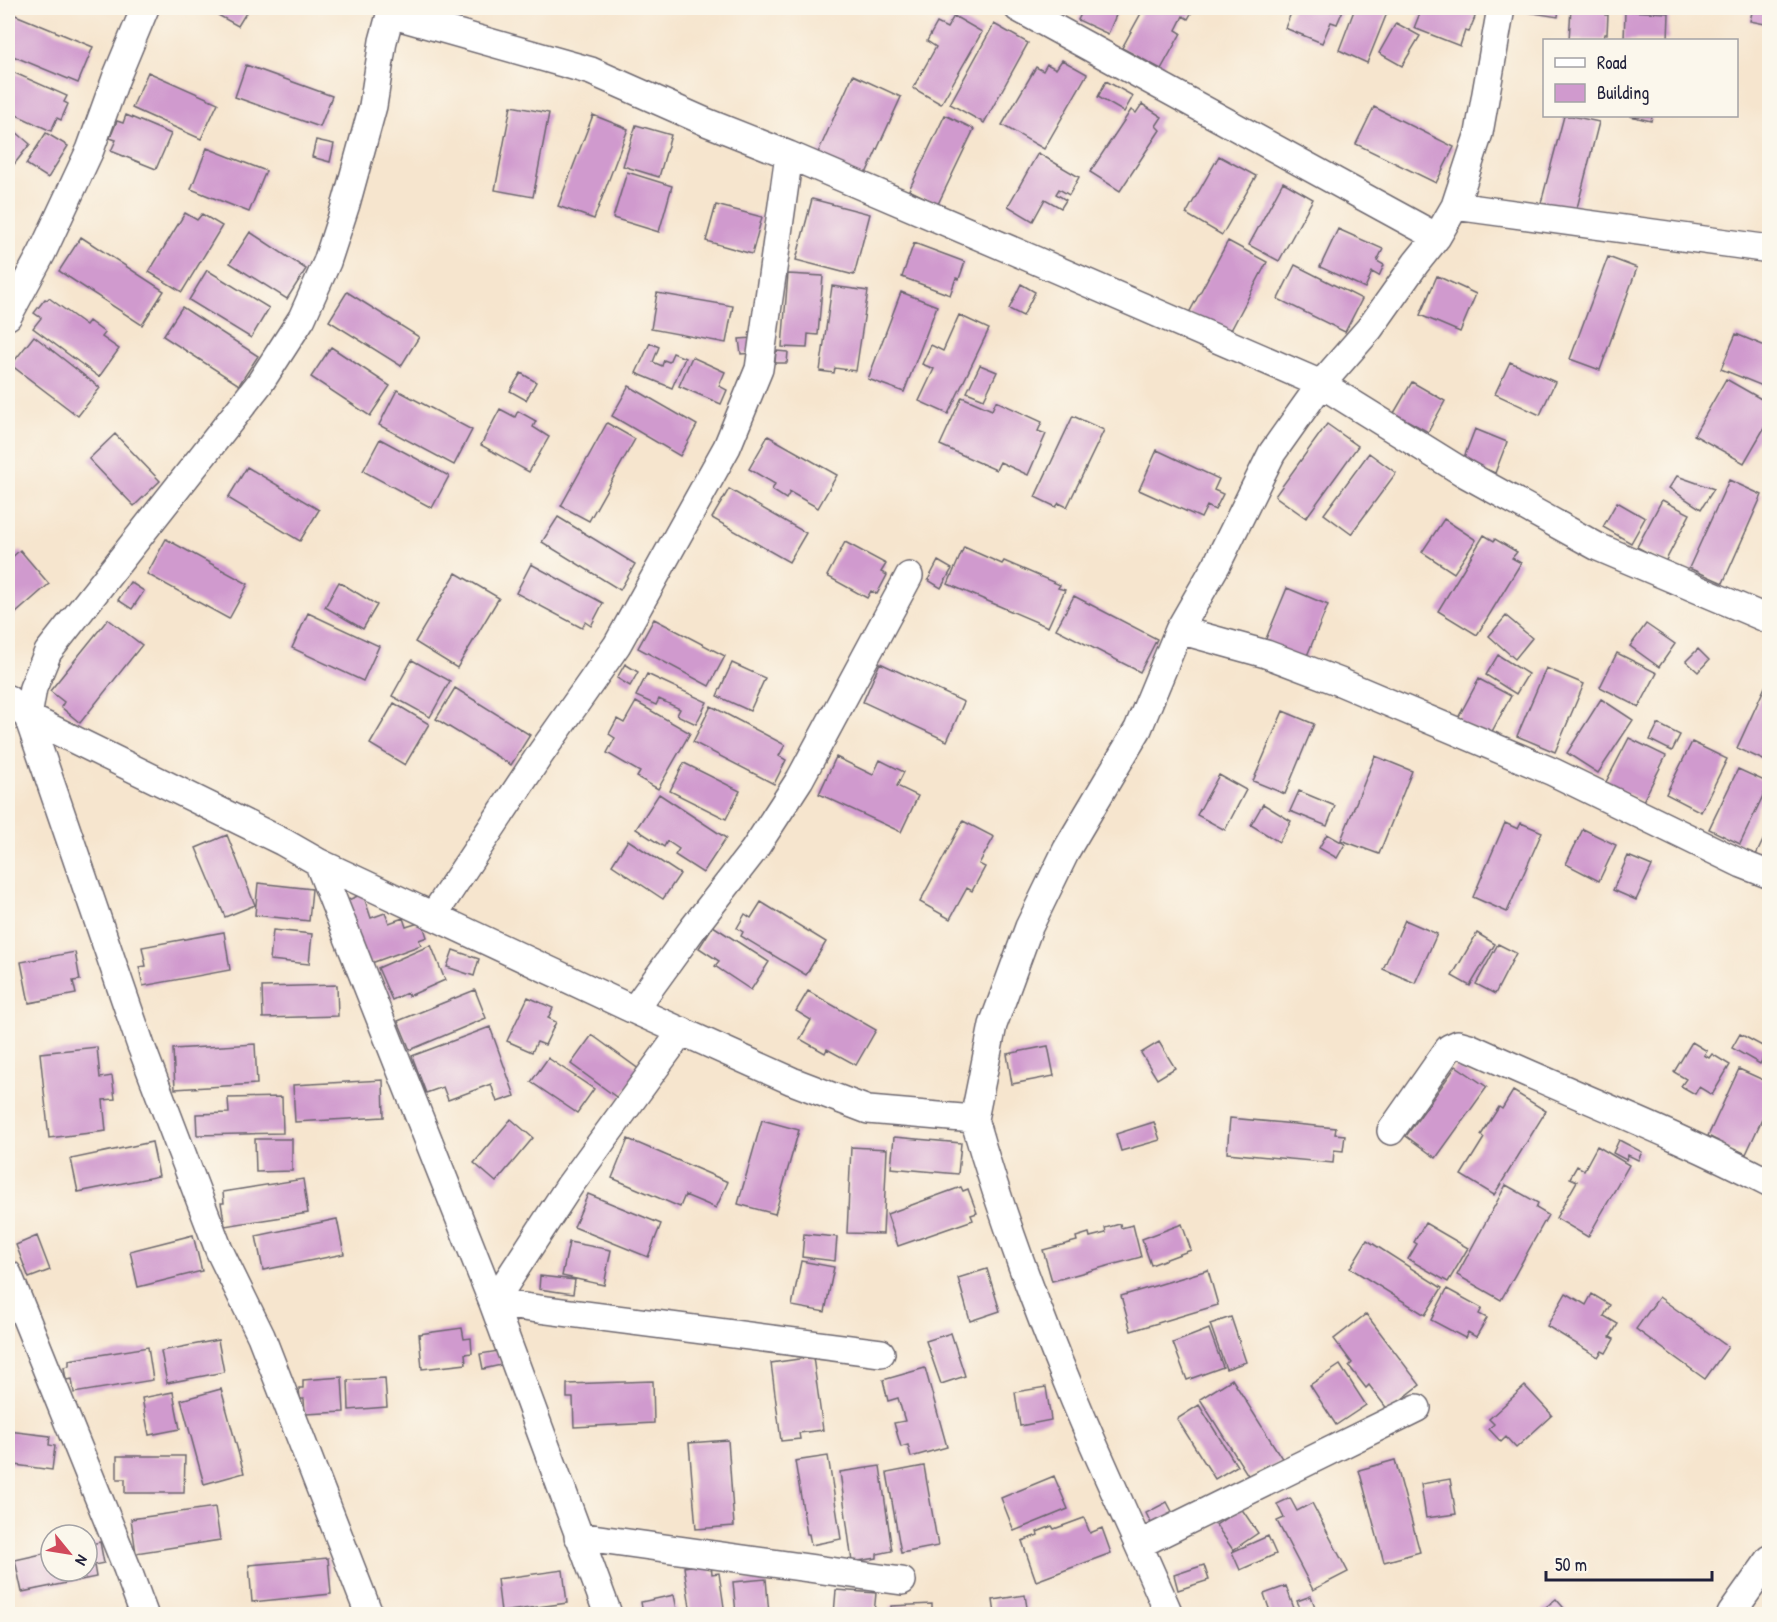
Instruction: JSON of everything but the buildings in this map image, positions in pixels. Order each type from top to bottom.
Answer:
[{"type":"street","points":[[8,315],[42,253],[90,150],[145,8]]},
{"type":"street","points":[[1018,8],[1437,237]]},
{"type":"street","points":[[1169,1614],[1070,1390],[985,1156],[975,1119],[993,1025],[1029,927],[1067,849],[1138,729],[1179,630],[1217,564],[1272,453],[1321,384],[1370,328],[1437,237],[1455,206],[1479,134],[1495,10]]},
{"type":"street","points":[[369,1614],[261,1336],[219,1250],[141,1046],[28,717],[33,688],[48,652],[260,383],[302,318],[327,262],[346,204],[373,106],[383,41],[391,11],[591,71],[1321,384],[1464,473],[1598,547],[1770,620]]},
{"type":"street","points":[[433,916],[539,756],[617,645],[727,447],[759,369],[789,155]]},
{"type":"street","points":[[1455,206],[1770,249]]},
{"type":"street","points":[[634,1010],[754,850],[795,788],[909,576]]},
{"type":"street","points":[[1179,630],[1266,654],[1340,682],[1552,772],[1742,864],[1770,875]]},
{"type":"street","points":[[8,699],[28,717],[284,842],[318,862],[634,1010],[792,1081],[868,1110],[975,1119]]},
{"type":"street","points":[[318,862],[493,1303],[608,1614]]},
{"type":"street","points":[[493,1303],[570,1185],[682,1031]]},
{"type":"street","points":[[1390,1131],[1449,1048],[1458,1044],[1714,1154],[1770,1183]]},
{"type":"street","points":[[8,1274],[144,1614]]},
{"type":"street","points":[[493,1303],[881,1353]]},
{"type":"street","points":[[1140,1544],[1417,1408]]},
{"type":"street","points":[[578,1536],[902,1581]]},
{"type":"street","points":[[1731,1614],[1770,1559]]}]
